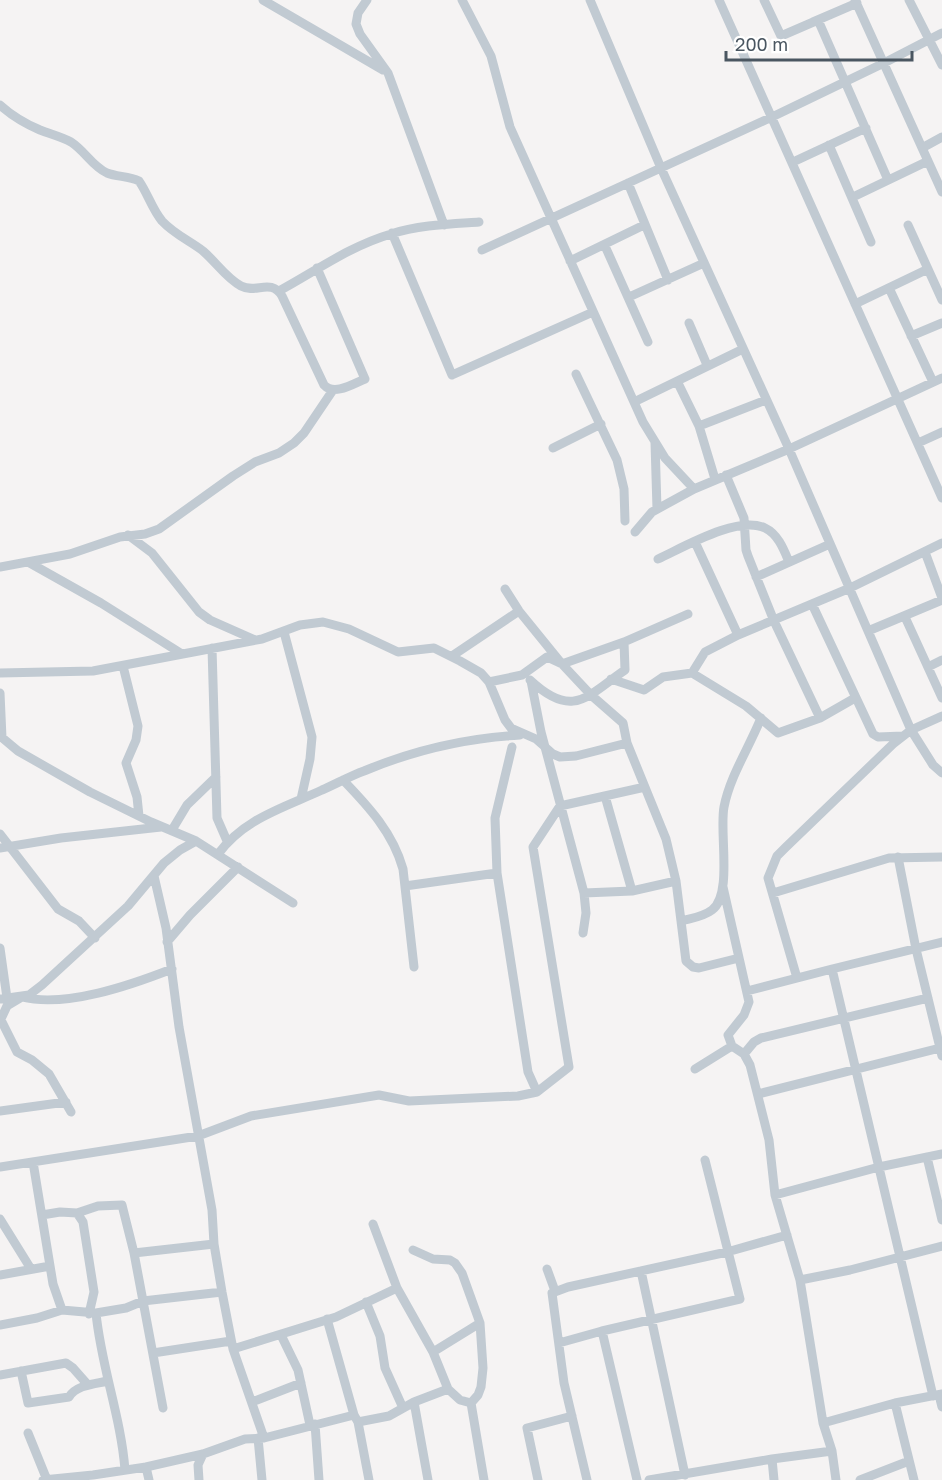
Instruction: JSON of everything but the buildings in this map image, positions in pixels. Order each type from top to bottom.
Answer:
[{"type":"street","points":[[263,0],[388,73]]},
{"type":"street","points":[[367,0],[358,13],[356,24],[360,34],[388,73],[444,225]]},
{"type":"street","points":[[462,0],[490,56],[510,127],[634,402],[655,442],[694,489]]},
{"type":"street","points":[[590,0],[661,168],[850,588],[907,733],[942,773]]},
{"type":"street","points":[[719,0],[942,498]]},
{"type":"street","points":[[764,0],[781,36]]},
{"type":"street","points":[[909,0],[942,65]]},
{"type":"street","points":[[781,36],[856,1],[942,192]]},
{"type":"street","points":[[781,36],[818,20],[888,180]]},
{"type":"street","points":[[482,250],[772,117],[942,33]]},
{"type":"street","points":[[0,105],[36,129],[69,141],[80,148],[100,169],[109,174],[139,181],[163,221],[182,238],[203,251],[241,286],[251,290],[271,286],[279,291],[324,385],[333,390]]},
{"type":"street","points":[[793,162],[866,128]]},
{"type":"street","points":[[921,148],[942,137]]},
{"type":"street","points":[[829,145],[871,242]]},
{"type":"street","points":[[853,197],[928,161]]},
{"type":"street","points":[[628,183],[668,280]]},
{"type":"street","points":[[279,291],[351,249],[392,233],[479,222]]},
{"type":"street","points":[[570,261],[605,246],[644,225]]},
{"type":"street","points":[[908,225],[942,300]]},
{"type":"street","points":[[392,233],[452,375],[593,312]]},
{"type":"street","points":[[605,246],[648,342]]},
{"type":"street","points":[[629,297],[704,263]]},
{"type":"street","points":[[0,567],[89,549],[128,535],[145,534],[159,529],[233,476],[255,462],[279,453],[294,443],[304,433],[333,390],[365,380],[317,268]]},
{"type":"street","points":[[855,304],[928,269]]},
{"type":"street","points":[[635,532],[657,509],[694,489],[789,449],[938,380],[911,336],[889,288]]},
{"type":"street","points":[[689,323],[707,365]]},
{"type":"street","points":[[911,336],[942,323]]},
{"type":"street","points":[[634,402],[743,349]]},
{"type":"street","points":[[576,374],[617,460],[621,474],[626,521]]},
{"type":"street","points":[[676,381],[699,426],[715,479]]},
{"type":"street","points":[[699,426],[766,400]]},
{"type":"street","points":[[553,448],[601,424]]},
{"type":"street","points":[[918,443],[942,432]]},
{"type":"street","points":[[655,442],[657,509]]},
{"type":"street","points":[[726,475],[742,510],[746,550],[756,577],[820,718]]},
{"type":"street","points":[[658,559],[731,528],[755,525],[771,531],[789,562]]},
{"type":"street","points":[[128,535],[152,553],[199,612],[216,623],[254,639]]},
{"type":"street","points":[[695,542],[738,635]]},
{"type":"street","points":[[692,673],[705,652],[738,635],[850,588],[942,543]]},
{"type":"street","points":[[756,577],[830,544]]},
{"type":"street","points":[[868,631],[905,617],[942,599],[924,552]]},
{"type":"street","points":[[28,562],[101,603],[182,654]]},
{"type":"street","points":[[505,589],[519,611],[562,664],[591,695],[619,718],[625,728],[627,743],[666,839],[676,881],[685,958],[690,966],[699,968],[739,958]]},
{"type":"street","points":[[812,604],[873,734],[878,737],[907,733]]},
{"type":"street","points":[[452,656],[519,611]]},
{"type":"street","points":[[489,682],[528,677],[547,657],[562,664],[624,642],[688,614]]},
{"type":"street","points":[[905,617],[942,698]]},
{"type":"street","points":[[0,673],[93,671],[254,639],[284,632],[311,622],[323,622],[349,629],[398,652],[434,648],[452,656],[481,674],[489,682],[508,725],[523,735],[536,739],[553,754],[568,757],[627,743]]},
{"type":"street","points":[[284,632],[312,737],[310,759],[301,799]]},
{"type":"street","points":[[528,677],[548,694],[567,701],[582,700],[625,670],[624,642]]},
{"type":"street","points":[[212,648],[217,818],[227,842]]},
{"type":"street","points":[[928,667],[942,660]]},
{"type":"street","points":[[123,666],[138,726],[136,740],[126,763],[137,797],[139,816]]},
{"type":"street","points":[[611,679],[644,690],[663,677],[692,673],[746,706],[777,733],[820,718],[855,699]]},
{"type":"street","points":[[528,677],[584,893],[586,913],[583,933]]},
{"type":"street","points":[[0,693],[1,737],[18,751],[90,792],[196,841],[293,903]]},
{"type":"street","points":[[797,978],[768,878],[777,856],[907,733],[942,716]]},
{"type":"street","points":[[761,718],[732,782],[724,809],[723,887],[747,991],[748,1008],[728,1035],[732,1046],[744,1054],[750,1065],[758,1094],[769,1140],[775,1195],[800,1280],[823,1423],[832,1452],[836,1480]]},
{"type":"street","points":[[218,854],[227,842],[254,821],[395,759],[439,746],[481,738],[523,735]]},
{"type":"street","points":[[512,747],[495,818],[497,873],[528,1072],[537,1092]]},
{"type":"street","points":[[0,848],[61,838],[169,829],[187,805],[216,777]]},
{"type":"street","points":[[343,780],[366,803],[391,838],[399,855],[405,886],[414,967]]},
{"type":"street","points":[[0,1167],[198,1136],[251,1116],[379,1095],[409,1101],[518,1096],[537,1092],[570,1067],[533,847],[560,806],[645,786]]},
{"type":"street","points":[[605,796],[632,891]]},
{"type":"street","points":[[0,834],[58,909],[79,921],[95,938]]},
{"type":"street","points":[[71,1112],[49,1074],[32,1059],[17,1052],[1,1021],[7,1006],[42,985],[128,906],[173,856],[196,841]]},
{"type":"street","points":[[772,893],[873,862],[898,857],[942,857]]},
{"type":"street","points":[[758,1094],[941,1052],[939,1030],[928,998],[916,949],[898,857]]},
{"type":"street","points":[[167,942],[190,915],[238,867]]},
{"type":"street","points":[[405,886],[497,873]]},
{"type":"street","points":[[154,876],[172,969],[179,1027],[212,1210],[214,1244],[232,1345],[252,1402],[261,1438],[262,1480]]},
{"type":"street","points":[[584,893],[632,891],[676,881]]},
{"type":"street","points":[[681,921],[701,916],[714,909],[723,887]]},
{"type":"street","points":[[747,991],[942,942]]},
{"type":"street","points":[[0,951],[4,999],[22,997],[41,1000],[74,997],[130,984],[172,969]]},
{"type":"street","points":[[832,969],[901,1258],[942,1407]]},
{"type":"street","points":[[744,1054],[754,1042],[761,1038],[928,998]]},
{"type":"street","points":[[694,1069],[732,1046]]},
{"type":"street","points":[[0,1111],[66,1102]]},
{"type":"street","points":[[775,1195],[879,1167],[942,1154]]},
{"type":"street","points":[[927,1157],[938,1187],[942,1220]]},
{"type":"street","points":[[559,1343],[602,1330],[740,1299],[705,1160]]},
{"type":"street","points":[[33,1162],[53,1284],[62,1310]]},
{"type":"street","points":[[42,1215],[60,1212],[76,1213],[99,1206],[122,1205],[134,1253],[164,1407]]},
{"type":"street","points":[[76,1213],[83,1222],[94,1292],[92,1313],[122,1442],[125,1470]]},
{"type":"street","points":[[0,1219],[32,1269]]},
{"type":"street","points":[[373,1224],[397,1288],[433,1352],[448,1389],[460,1400],[471,1403]]},
{"type":"street","points":[[587,1480],[564,1383],[552,1293],[555,1290],[727,1252],[787,1235]]},
{"type":"street","points":[[134,1253],[214,1244]]},
{"type":"street","points":[[800,1280],[901,1258],[942,1246]]},
{"type":"street","points":[[413,1250],[433,1259],[446,1259],[455,1263],[462,1273],[480,1323],[483,1377],[478,1395],[471,1403]]},
{"type":"street","points":[[0,1275],[50,1266]]},
{"type":"street","points":[[547,1269],[555,1290]]},
{"type":"street","points":[[641,1271],[685,1475]]},
{"type":"street","points":[[153,1353],[232,1345],[281,1335],[336,1317],[397,1288]]},
{"type":"street","points":[[0,1325],[68,1309],[92,1313],[126,1308],[143,1301],[222,1292]]},
{"type":"street","points":[[366,1302],[380,1336],[386,1368],[403,1408]]},
{"type":"street","points":[[327,1319],[356,1418],[369,1480]]},
{"type":"street","points":[[433,1352],[480,1323]]},
{"type":"street","points":[[602,1330],[637,1480]]},
{"type":"street","points":[[281,1335],[291,1352],[313,1425],[319,1480]]},
{"type":"street","points":[[0,1375],[66,1363],[88,1385]]},
{"type":"street","points":[[21,1371],[28,1403],[69,1397],[72,1392],[88,1385],[108,1381]]},
{"type":"street","points":[[252,1402],[301,1383]]},
{"type":"street","points":[[28,1433],[46,1480],[93,1478],[203,1454],[245,1439],[261,1438],[313,1425],[356,1418],[389,1416],[414,1402],[448,1389]]},
{"type":"street","points":[[823,1423],[895,1403],[938,1395]]},
{"type":"street","points":[[414,1402],[428,1480]]},
{"type":"street","points":[[471,1403],[483,1480]]},
{"type":"street","points":[[895,1403],[914,1480]]},
{"type":"street","points":[[537,1480],[527,1428],[572,1416]]},
{"type":"street","points":[[655,1480],[685,1475],[711,1475],[772,1459],[832,1452]]},
{"type":"street","points":[[199,1480],[198,1465],[203,1454]]},
{"type":"street","points":[[772,1459],[774,1480]]},
{"type":"street","points":[[861,1480],[909,1461]]},
{"type":"street","points":[[146,1467],[149,1480]]}]
